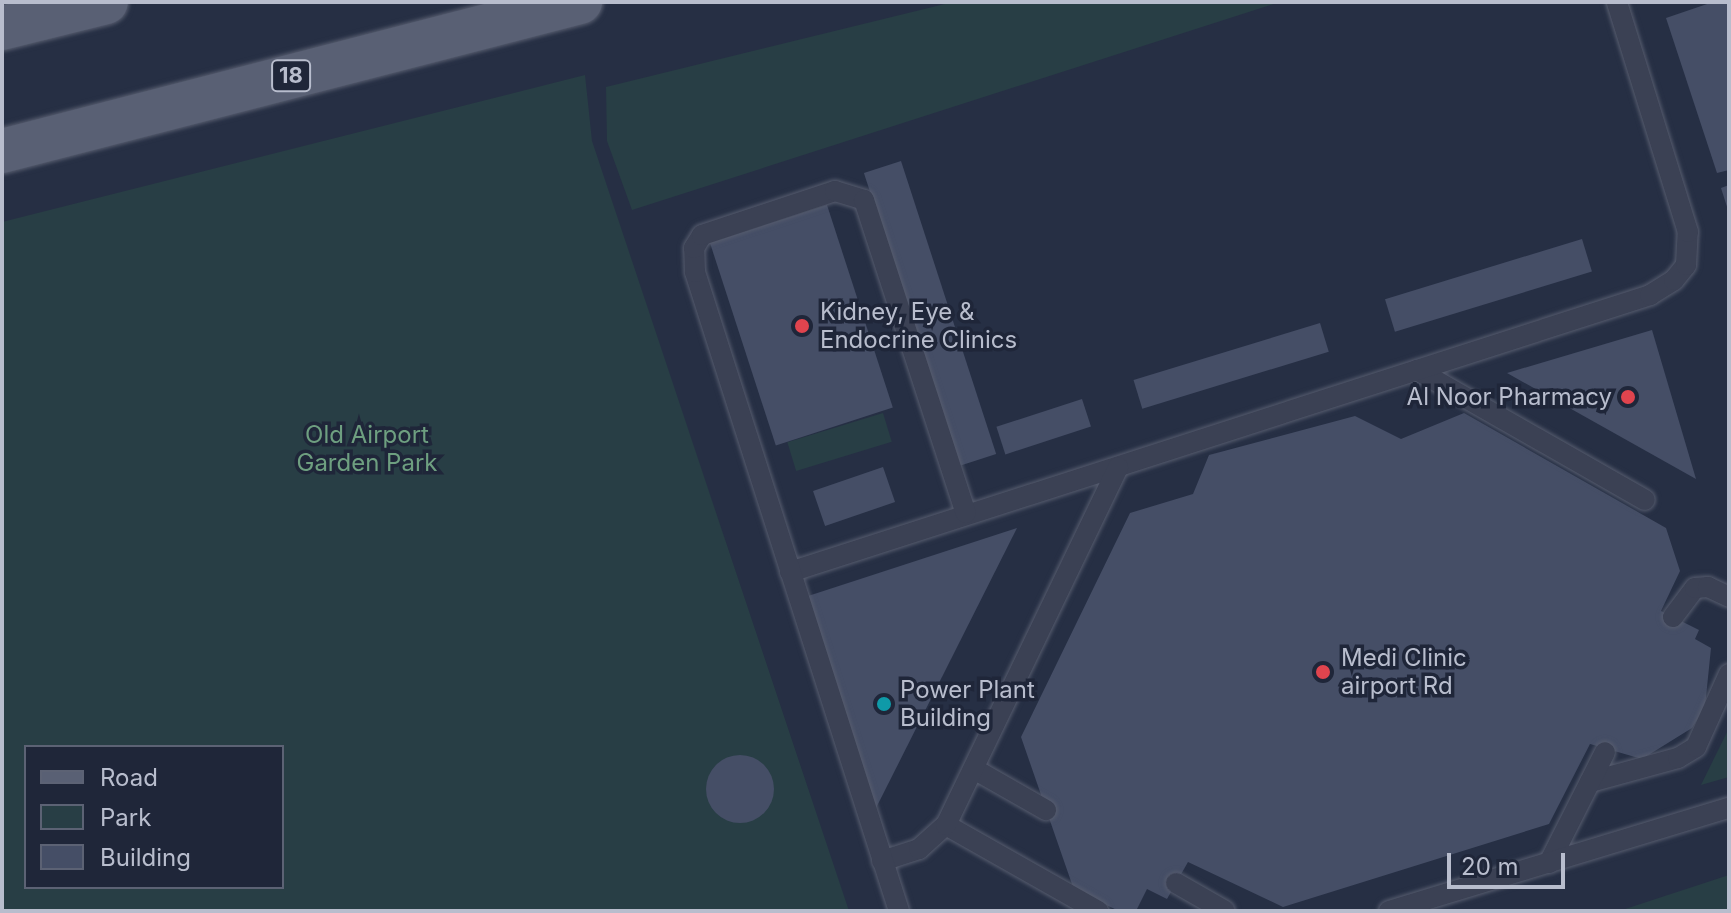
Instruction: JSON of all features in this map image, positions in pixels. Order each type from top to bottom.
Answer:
[{"type":"main road","points":[[2,28],[106,2]]},
{"type":"main road","name":"18","points":[[2,151],[580,2]]},
{"type":"lane","points":[[790,572],[1650,295],[1686,265],[1688,232],[1617,2]]},
{"type":"lane","points":[[899,911],[695,272],[694,248],[711,229],[835,191],[864,200],[966,513]]},
{"type":"lane","points":[[1417,370],[1645,500]]},
{"type":"lane","points":[[882,861],[919,849],[946,825],[1118,467]]},
{"type":"lane","points":[[1673,617],[1695,588],[1727,590]]},
{"type":"lane","points":[[1590,782],[1678,758],[1696,747],[1729,674]]},
{"type":"lane","points":[[1549,863],[1605,752]]},
{"type":"lane","points":[[974,769],[1046,810]]},
{"type":"lane","points":[[1389,911],[1429,906],[1549,863],[1729,808]]},
{"type":"lane","points":[[946,825],[1098,911]]},
{"type":"lane","points":[[1176,883],[1225,911]]},
{"type":"green space","points":[[953,2],[1280,2],[632,210],[607,141],[606,87]]},
{"type":"green space","name":"Old Airport Garden Park","points":[[585,75],[592,141],[849,911],[2,911],[2,222]]},
{"type":"green space","points":[[883,413],[892,442],[796,471],[787,442]]},
{"type":"green space","points":[[1729,728],[1729,777],[1701,785]]},
{"type":"green space","points":[[1729,875],[1729,911],[1619,911]]},
{"type":"building","points":[[1713,2],[1729,2],[1729,170],[1717,173],[1666,18]]},
{"type":"building","points":[[901,161],[996,454],[959,466],[864,173]]},
{"type":"building","points":[[1729,185],[1729,210],[1728,210],[1721,188]]},
{"type":"building","name":"Kidney, Eye & Endocrine Clinics","points":[[827,205],[893,408],[776,446],[710,243]]},
{"type":"building","points":[[1582,239],[1592,272],[1395,332],[1385,299]]},
{"type":"building","points":[[1320,323],[1329,352],[1142,409],[1134,380]]},
{"type":"building","points":[[1652,330],[1696,479],[1507,373]]},
{"type":"building","points":[[1082,399],[1091,427],[1005,454],[996,427]]},
{"type":"building","points":[[1464,413],[1666,528],[1680,571],[1661,611],[1699,630],[1695,639],[1711,648],[1705,707],[1692,728],[1642,759],[1590,744],[1549,824],[1283,907],[1188,862],[1167,899],[1147,889],[1136,911],[1119,911],[1074,890],[1021,737],[1130,513],[1193,494],[1209,455],[1355,416],[1401,439]]},
{"type":"building","points":[[883,467],[895,502],[825,526],[813,491]]},
{"type":"building","name":"Power Plant Building","points":[[1017,528],[874,812],[805,597]]},
{"type":"building","points":[[733,755],[747,755],[759,760],[769,770],[774,789],[769,808],[759,818],[747,823],[733,823],[721,818],[711,808],[706,796],[706,782],[711,770],[721,760]]},
{"type":"place","name":"Kidney, Eye & Endocrine Clinics","points":[[802,326]]},
{"type":"place","name":"Al Noor Pharmacy","points":[[1628,397]]},
{"type":"place","name":"Medi Clinic airport Rd","points":[[1323,672]]},
{"type":"place","name":"Power Plant Building","points":[[884,704]]}]
